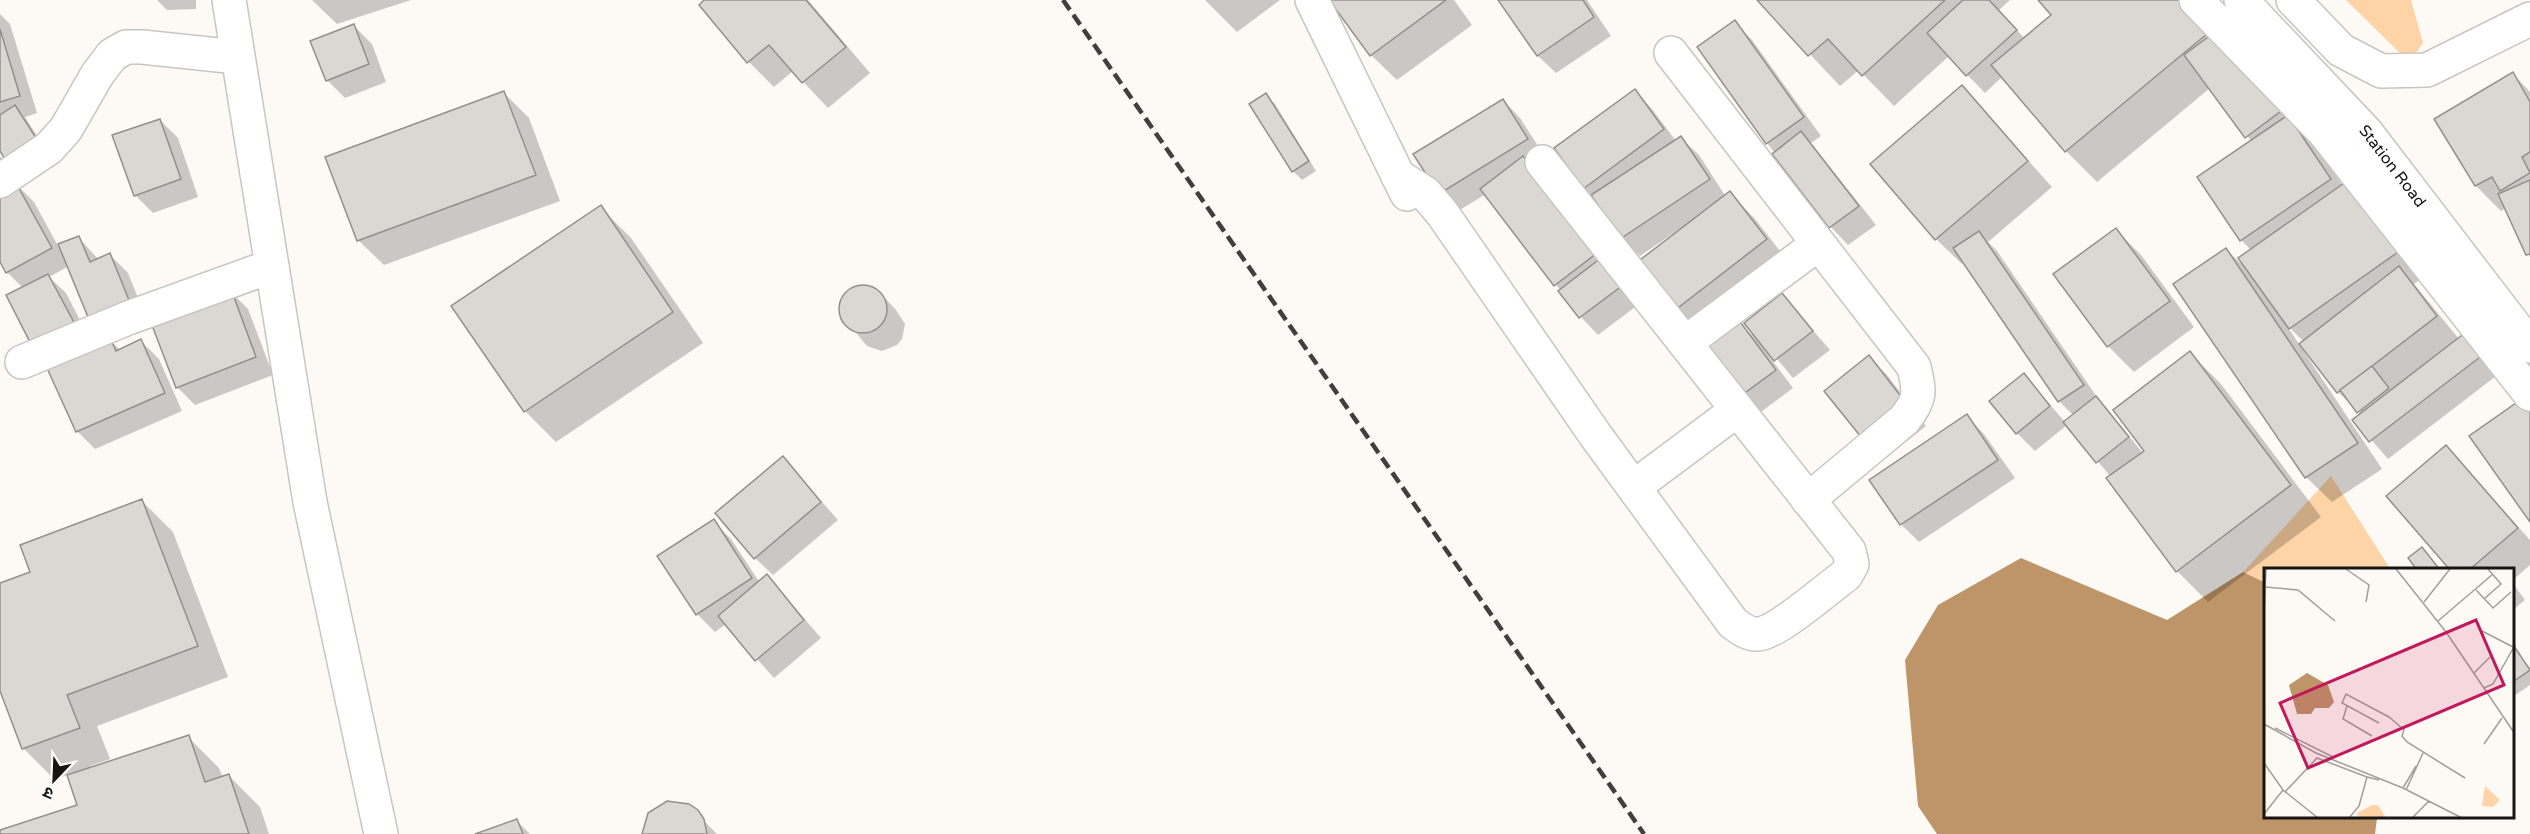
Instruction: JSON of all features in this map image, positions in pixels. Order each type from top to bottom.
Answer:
[{"type":"main road","points":[[229,0],[310,502],[381,834]]},
{"type":"main road","points":[[1312,0],[1402,185],[1425,194],[1442,213],[1634,487],[1733,623],[1744,631],[1757,635],[1773,629],[1846,575],[1852,564],[1849,551],[1542,162]]},
{"type":"main road","points":[[2196,0],[2325,134],[2530,394]]},
{"type":"main road","name":"Station Road","points":[[2241,0],[2366,132],[2530,346]]},
{"type":"main road","points":[[2293,0],[2341,50],[2381,72],[2427,70],[2530,19]]},
{"type":"main road","points":[[0,181],[49,148],[66,129],[97,75],[112,55],[126,47],[237,57]]},
{"type":"main road","points":[[1671,53],[1914,367],[1919,391],[1917,404],[1904,420],[1808,500]]},
{"type":"main road","points":[[1684,343],[1818,244]]},
{"type":"main road","points":[[22,362],[128,318],[272,266]]},
{"type":"main road","points":[[1634,487],[1737,410]]},
{"type":"shaded area","points":[[2346,0],[2411,0],[2423,43],[2409,62]]},
{"type":"shaded area","points":[[2331,476],[2390,568],[2264,568],[2264,582],[2243,572]]},
{"type":"shaded area","points":[[2021,558],[2167,620],[2243,572],[2264,582],[2264,819],[2377,819],[2375,834],[1937,834],[1918,806],[1905,660],[1938,605]]},
{"type":"building","points":[[704,0],[806,0],[846,47],[802,83],[769,45],[747,63],[699,5]]},
{"type":"building","points":[[1329,0],[1446,0],[1370,56]]},
{"type":"building","points":[[1498,0],[1583,0],[1594,17],[1537,56]]},
{"type":"building","points":[[1757,0],[1945,0],[1862,76],[1828,39],[1808,56]]},
{"type":"building","points":[[1963,0],[1989,0],[2017,30],[1966,76],[1927,33]]},
{"type":"building","points":[[2038,0],[2180,0],[2208,33],[2065,152],[1991,65],[2051,15]]},
{"type":"building","points":[[1735,20],[1804,117],[1766,144],[1697,47]]},
{"type":"building","points":[[354,24],[369,64],[326,81],[310,41]]},
{"type":"building","points":[[0,29],[20,96],[0,102]]},
{"type":"building","points":[[2219,29],[2281,111],[2245,138],[2184,55]]},
{"type":"building","points":[[2513,72],[2530,102],[2530,152],[2522,157],[2530,173],[2500,191],[2492,177],[2475,186],[2434,119]]},
{"type":"building","points":[[1962,85],[2028,161],[1935,240],[1870,164]]},
{"type":"building","points":[[1635,89],[1664,129],[1583,189],[1554,148]]},
{"type":"building","points":[[504,91],[536,175],[357,241],[325,157]]},
{"type":"building","points":[[1266,93],[1309,161],[1292,172],[1249,104]]},
{"type":"building","points":[[1503,99],[1528,139],[1439,194],[1413,154]]},
{"type":"building","points":[[15,105],[38,141],[6,161],[0,151],[0,115]]},
{"type":"building","points":[[2288,115],[2331,179],[2240,241],[2197,177]]},
{"type":"building","points":[[160,119],[181,179],[134,196],[112,135]]},
{"type":"building","points":[[1801,131],[1859,206],[1829,228],[1772,154]]},
{"type":"building","points":[[1681,136],[1710,179],[1620,239],[1591,195]]},
{"type":"building","points":[[1523,156],[1597,253],[1554,286],[1480,189]]},
{"type":"building","points":[[2357,174],[2408,245],[2289,329],[2238,258]]},
{"type":"building","points":[[2530,180],[2530,254],[2526,255],[2498,194]]},
{"type":"building","points":[[16,183],[52,248],[6,273],[0,262],[0,191]]},
{"type":"building","points":[[1730,191],[1767,239],[1670,314],[1632,266]]},
{"type":"building","points":[[601,205],[673,312],[524,412],[451,306]]},
{"type":"building","points":[[2116,228],[2170,301],[2107,347],[2053,274]]},
{"type":"building","points":[[1979,231],[2084,385],[2058,402],[1953,248]]},
{"type":"building","points":[[79,236],[90,262],[110,253],[131,305],[90,322],[58,244]]},
{"type":"building","points":[[2226,248],[2358,443],[2305,478],[2173,284]]},
{"type":"building","points":[[1601,258],[1623,285],[1579,318],[1558,291]]},
{"type":"building","points":[[2399,266],[2437,316],[2337,393],[2299,344]]},
{"type":"building","points":[[48,274],[77,328],[34,350],[6,295]]},
{"type":"building","points":[[858,285],[868,285],[883,295],[887,309],[886,318],[877,329],[868,333],[858,333],[843,323],[839,314],[839,304],[849,289]]},
{"type":"building","points":[[231,289],[256,357],[176,388],[150,320]]},
{"type":"building","points":[[1782,293],[1813,331],[1774,361],[1744,323]]},
{"type":"building","points":[[1738,319],[1776,370],[1735,400],[1697,350]]},
{"type":"building","points":[[2466,332],[2484,354],[2369,442],[2352,420]]},
{"type":"building","points":[[110,338],[116,351],[141,339],[165,393],[76,432],[46,366]]},
{"type":"building","points":[[2190,351],[2291,485],[2176,572],[2106,478],[2144,451],[2113,410]]},
{"type":"building","points":[[1869,355],[1909,407],[1865,442],[1824,391]]},
{"type":"building","points":[[2372,366],[2389,388],[2357,413],[2340,390]]},
{"type":"building","points":[[2024,373],[2050,406],[2016,434],[1989,401]]},
{"type":"building","points":[[2096,396],[2129,437],[2096,463],[2063,422]]},
{"type":"building","points":[[2526,396],[2530,401],[2530,522],[2469,436]]},
{"type":"building","points":[[1967,414],[1998,460],[1900,525],[1869,480]]},
{"type":"building","points":[[2446,445],[2518,528],[2471,568],[2448,568],[2386,496]]},
{"type":"building","points":[[783,456],[821,502],[754,559],[715,513]]},
{"type":"building","points":[[142,499],[198,646],[67,695],[80,728],[22,749],[0,691],[0,583],[30,572],[20,545]]},
{"type":"building","points":[[714,519],[752,578],[696,615],[657,556]]},
{"type":"building","points":[[2422,547],[2438,568],[2416,568],[2408,558]]},
{"type":"building","points":[[767,574],[804,620],[755,661],[718,616]]},
{"type":"building","points":[[2515,648],[2530,670],[2515,680]]},
{"type":"building","points":[[189,735],[205,782],[229,774],[249,834],[0,834],[0,830],[77,805],[67,775]]},
{"type":"building","points":[[667,801],[689,804],[698,810],[704,819],[707,834],[642,834],[648,813]]},
{"type":"building","points":[[517,819],[523,834],[475,834]]},
{"type":"railway","points":[[1063,0],[1644,834]]}]
